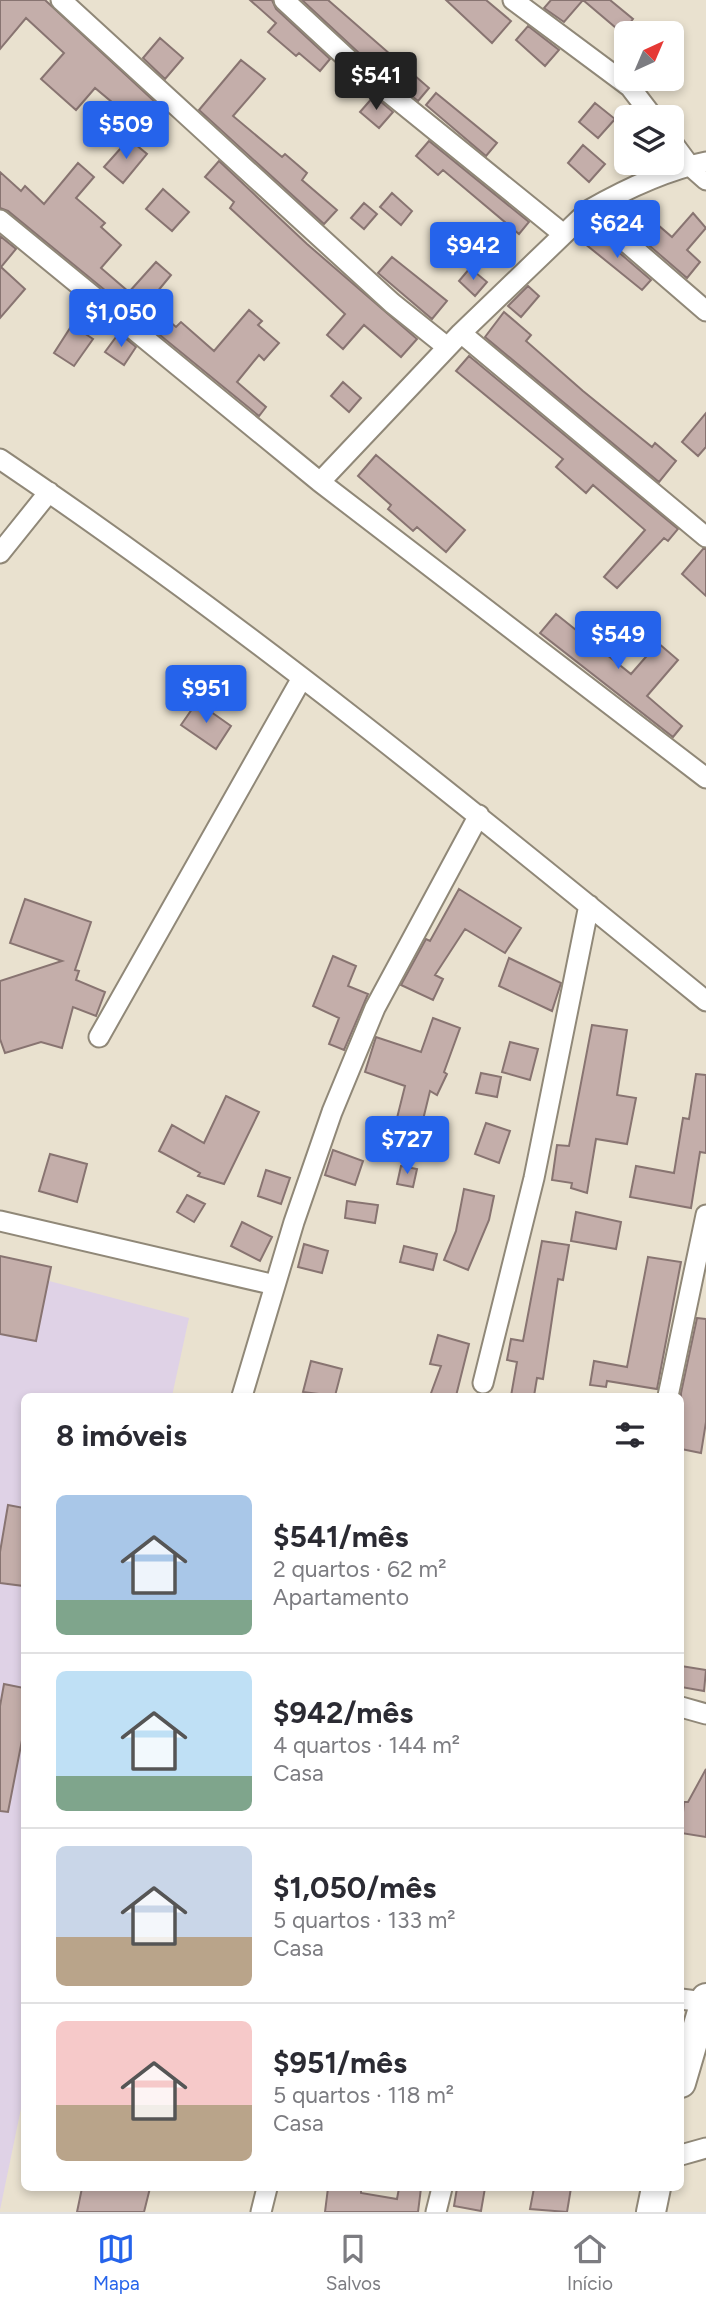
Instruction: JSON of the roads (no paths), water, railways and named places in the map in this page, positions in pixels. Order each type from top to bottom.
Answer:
[{"type":"main road","points":[[684,2067],[697,2000]]},
{"type":"main road","points":[[651,2212],[655,2191]]},
{"type":"street","points":[[61,0],[382,294],[447,348]]},
{"type":"street","points":[[284,0],[351,62],[562,233]]},
{"type":"street","points":[[513,0],[630,87],[644,105]]},
{"type":"street","points":[[684,152],[698,164],[706,180]]},
{"type":"street","points":[[320,482],[461,333],[562,233],[612,197],[698,164]]},
{"type":"street","points":[[589,211],[706,311]]},
{"type":"street","points":[[0,220],[320,482],[706,778]]},
{"type":"street","points":[[461,333],[706,537]]},
{"type":"street","points":[[0,458],[302,678],[479,815],[706,1001]]},
{"type":"street","points":[[0,552],[49,492]]},
{"type":"street","points":[[99,1037],[302,678]]},
{"type":"street","points":[[248,1393],[275,1285],[332,1112],[375,1008],[479,815]]},
{"type":"street","points":[[483,1383],[534,1178],[589,905]]},
{"type":"street","points":[[669,1393],[706,1215]]},
{"type":"street","points":[[0,1221],[275,1285]]},
{"type":"street","points":[[684,1708],[706,1714]]},
{"type":"street","points":[[684,2154],[706,2148]]},
{"type":"street","points":[[261,2212],[266,2191]]},
{"type":"street","points":[[436,2212],[441,2191]]}]
